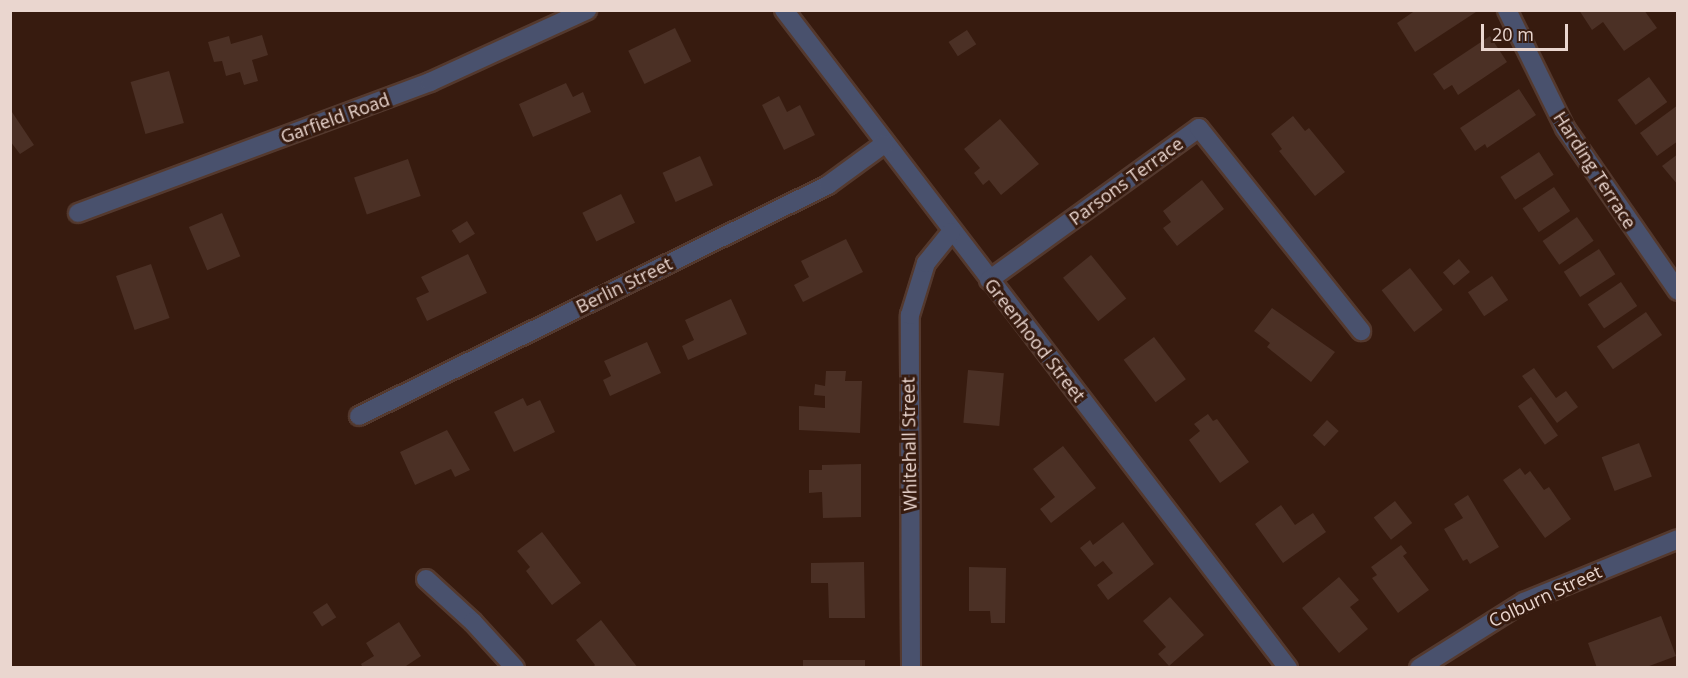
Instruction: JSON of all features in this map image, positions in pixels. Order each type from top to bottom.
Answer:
[{"type":"street","name":"Garfield Road","points":[[78,213],[430,82],[587,10]]},
{"type":"street","name":"Greenhood Street","points":[[784,10],[951,232],[1288,668]]},
{"type":"street","name":"Harding Terrace","points":[[1507,10],[1565,128],[1677,291]]},
{"type":"street","name":"Parsons Terrace","points":[[989,280],[1199,128],[1361,331]]},
{"type":"street","name":"Berlin Street","points":[[359,416],[828,185],[884,144]]},
{"type":"street","name":"Whitehall Street","points":[[911,668],[910,315],[926,263],[951,232]]},
{"type":"street","name":"Colburn Street","points":[[1419,668],[1524,602],[1677,539]]},
{"type":"street","points":[[426,579],[467,616],[515,668]]},
{"type":"building","points":[[1416,10],[1479,10],[1415,52],[1397,23]]},
{"type":"building","points":[[1579,10],[1644,10],[1657,28],[1624,51],[1603,22],[1592,30]]},
{"type":"building","points":[[675,28],[691,61],[644,84],[628,51]]},
{"type":"building","points":[[967,30],[976,44],[958,56],[949,42]]},
{"type":"building","points":[[262,35],[268,55],[252,60],[258,81],[244,85],[240,72],[226,76],[222,61],[214,62],[208,42],[229,36],[231,44]]},
{"type":"building","points":[[1490,36],[1507,62],[1458,95],[1452,85],[1444,90],[1433,74]]},
{"type":"building","points":[[169,71],[184,123],[145,134],[131,82]]},
{"type":"building","points":[[1649,77],[1667,102],[1636,125],[1617,100]]},
{"type":"building","points":[[566,83],[573,97],[583,92],[591,112],[533,137],[519,104]]},
{"type":"building","points":[[1519,89],[1536,115],[1487,148],[1485,144],[1475,151],[1460,128]]},
{"type":"building","points":[[779,96],[787,112],[800,105],[815,135],[784,150],[762,105]]},
{"type":"building","points":[[1678,105],[1678,141],[1657,156],[1640,133]]},
{"type":"building","points":[[10,109],[34,145],[20,154],[10,141]]},
{"type":"building","points":[[1293,116],[1305,131],[1309,128],[1345,172],[1315,196],[1279,151],[1282,149],[1271,134]]},
{"type":"building","points":[[1000,119],[1039,164],[1001,195],[989,180],[983,185],[974,173],[980,168],[964,149]]},
{"type":"building","points":[[1539,152],[1554,175],[1515,200],[1500,177]]},
{"type":"building","points":[[1678,154],[1678,185],[1662,166]]},
{"type":"building","points":[[700,156],[713,185],[676,202],[663,173]]},
{"type":"building","points":[[408,159],[421,196],[367,214],[354,178]]},
{"type":"building","points":[[1202,180],[1224,209],[1177,246],[1163,228],[1171,222],[1163,211]]},
{"type":"building","points":[[1554,187],[1570,211],[1539,232],[1522,208]]},
{"type":"building","points":[[621,194],[635,223],[596,242],[582,213]]},
{"type":"building","points":[[222,213],[240,256],[207,270],[189,227]]},
{"type":"building","points":[[1577,217],[1594,241],[1559,265],[1543,241]]},
{"type":"building","points":[[467,221],[475,234],[460,243],[452,231]]},
{"type":"building","points":[[846,239],[863,272],[803,302],[794,285],[809,277],[801,261]]},
{"type":"building","points":[[1599,249],[1615,274],[1580,297],[1564,272]]},
{"type":"building","points":[[468,254],[487,293],[427,321],[416,298],[429,292],[421,277]]},
{"type":"building","points":[[1091,255],[1126,299],[1098,321],[1063,278]]},
{"type":"building","points":[[1459,259],[1470,272],[1454,286],[1443,272]]},
{"type":"building","points":[[151,264],[170,318],[135,330],[116,276]]},
{"type":"building","points":[[1410,268],[1443,310],[1414,332],[1382,290]]},
{"type":"building","points":[[1492,276],[1508,300],[1484,316],[1468,292]]},
{"type":"building","points":[[1621,282],[1637,306],[1604,328],[1588,304]]},
{"type":"building","points":[[731,299],[747,334],[688,360],[682,346],[694,340],[685,320]]},
{"type":"building","points":[[1272,308],[1335,352],[1311,382],[1267,347],[1270,343],[1254,331]]},
{"type":"building","points":[[1646,312],[1662,335],[1613,369],[1597,346]]},
{"type":"building","points":[[1154,337],[1186,379],[1156,402],[1124,360]]},
{"type":"building","points":[[647,342],[661,373],[610,396],[603,380],[611,376],[604,361]]},
{"type":"building","points":[[1534,368],[1556,398],[1566,391],[1578,407],[1557,423],[1522,376]]},
{"type":"building","points":[[968,370],[1004,373],[999,426],[963,423]]},
{"type":"building","points":[[826,371],[846,371],[845,381],[862,381],[860,433],[799,430],[799,406],[825,408],[825,396],[814,395],[815,384],[825,386]]},
{"type":"building","points":[[1531,397],[1558,436],[1545,445],[1518,406]]},
{"type":"building","points":[[523,398],[527,406],[540,400],[555,432],[514,452],[494,412]]},
{"type":"building","points":[[1208,414],[1213,421],[1217,419],[1249,462],[1220,483],[1189,440],[1200,431],[1194,424]]},
{"type":"building","points":[[1327,420],[1339,431],[1324,446],[1313,435]]},
{"type":"building","points":[[447,430],[470,470],[455,477],[451,469],[415,485],[400,452]]},
{"type":"building","points":[[1639,443],[1652,477],[1615,491],[1602,457]]},
{"type":"building","points":[[1063,446],[1096,488],[1051,523],[1040,509],[1055,497],[1033,469]]},
{"type":"building","points":[[861,464],[861,517],[823,518],[822,492],[809,493],[809,470],[822,470],[822,465]]},
{"type":"building","points":[[1520,468],[1525,475],[1530,471],[1544,490],[1549,487],[1571,519],[1545,538],[1503,480]]},
{"type":"building","points":[[1468,495],[1499,547],[1470,564],[1467,559],[1463,561],[1444,529],[1463,518],[1454,504]]},
{"type":"building","points":[[1395,501],[1412,523],[1391,540],[1374,518]]},
{"type":"building","points":[[1281,505],[1295,525],[1313,513],[1326,532],[1283,563],[1255,524]]},
{"type":"building","points":[[1123,522],[1154,564],[1108,600],[1097,585],[1113,573],[1103,561],[1095,567],[1080,548],[1090,540],[1093,545]]},
{"type":"building","points":[[542,532],[581,583],[552,605],[526,571],[530,567],[517,551]]},
{"type":"building","points":[[1401,545],[1407,553],[1403,556],[1429,590],[1398,613],[1372,578],[1377,575],[1371,567]]},
{"type":"building","points":[[864,562],[865,618],[829,618],[828,583],[811,583],[811,563]]},
{"type":"building","points":[[969,567],[1006,568],[1005,623],[991,623],[990,611],[969,611]]},
{"type":"building","points":[[1339,577],[1359,600],[1350,607],[1368,629],[1339,653],[1302,608]]},
{"type":"building","points":[[1170,597],[1204,635],[1169,666],[1158,654],[1166,647],[1143,621]]},
{"type":"building","points":[[327,603],[336,617],[322,627],[313,612]]},
{"type":"building","points":[[1661,616],[1676,656],[1644,668],[1597,668],[1588,643]]},
{"type":"building","points":[[601,620],[638,668],[592,668],[595,665],[576,640]]},
{"type":"building","points":[[399,622],[421,656],[403,668],[363,668],[361,664],[374,656],[366,643]]},
{"type":"building","points":[[803,660],[865,660],[865,668],[803,668]]}]
